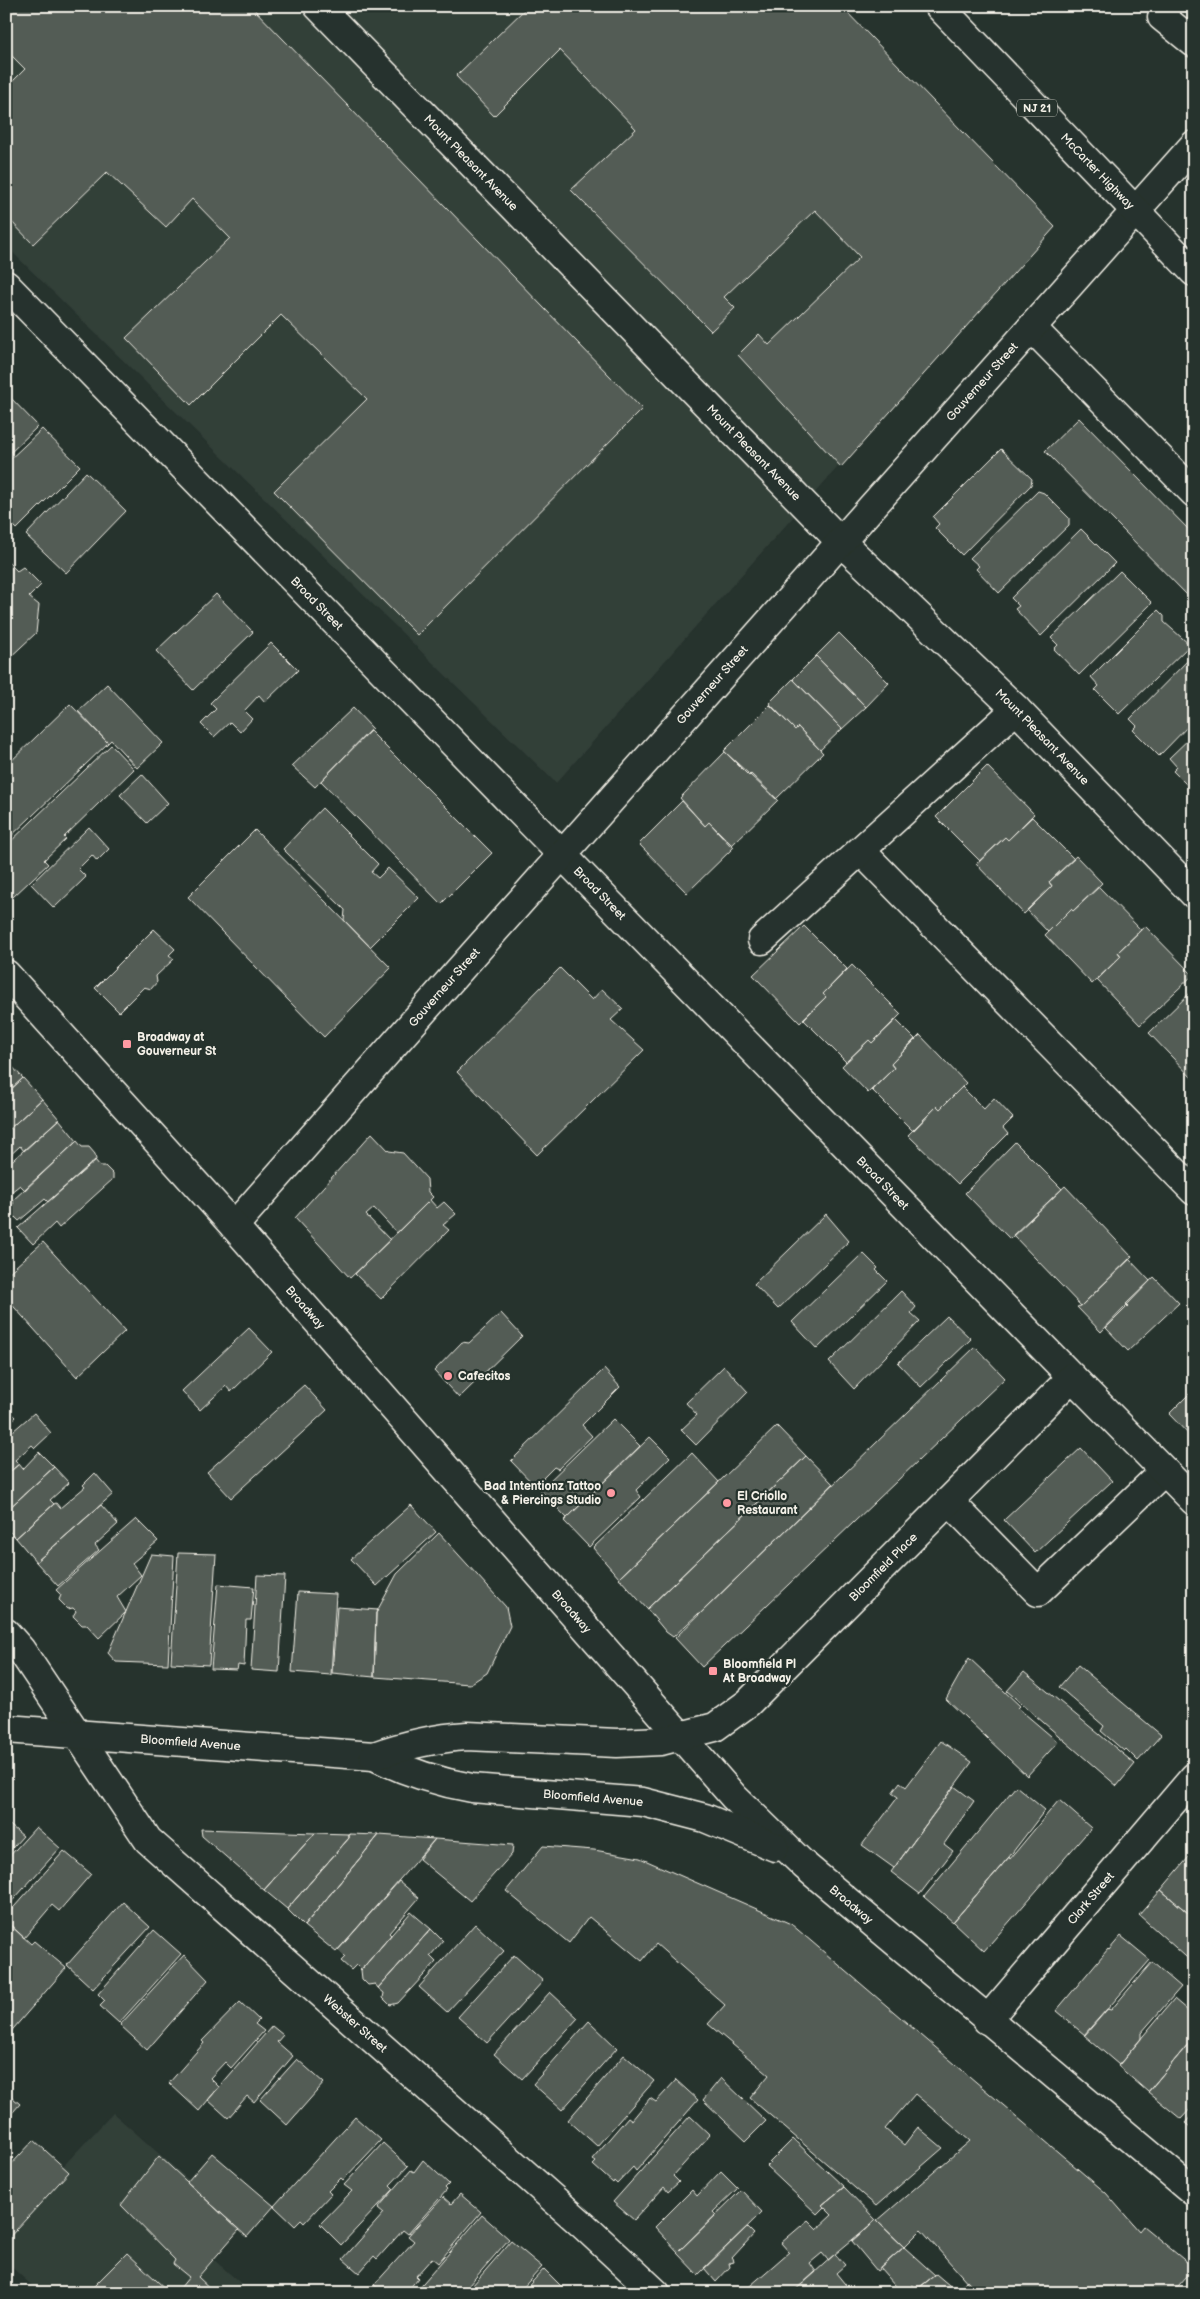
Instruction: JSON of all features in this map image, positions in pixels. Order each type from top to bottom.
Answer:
[{"type":"street","name":"Mount Pleasant Avenue","points":[[318,6],[839,540],[1016,709],[1194,894]]},
{"type":"street","name":"McCarter Highway","points":[[939,6],[1194,272]]},
{"type":"street","points":[[1161,10],[1194,43]]},
{"type":"street","name":"Gouverneur Street","points":[[234,1226],[839,540],[1032,328],[1194,145]]},
{"type":"street","name":"Broad Street","points":[[6,285],[1194,1502]]},
{"type":"street","points":[[1032,328],[1194,494]]},
{"type":"street","points":[[762,940],[1016,709]]},
{"type":"street","points":[[861,851],[1194,1191]]},
{"type":"street","name":"Broadway","points":[[6,974],[234,1226],[734,1797],[804,1865],[1194,2192]]},
{"type":"street","name":"Bloomfield Place","points":[[681,1737],[715,1727],[748,1703],[1072,1377]]},
{"type":"street","points":[[949,1501],[1038,1592],[1164,1471]]},
{"type":"street","name":"Webster Street","points":[[6,1633],[22,1650],[148,1840],[584,2226],[656,2293]]},
{"type":"street","name":"Bloomfield Avenue","points":[[6,1729],[374,1756],[423,1778],[447,1784],[472,1788],[643,1802],[671,1808],[733,1828],[778,1849],[804,1865]]},
{"type":"street","name":"Bloomfield Avenue","points":[[374,1756],[408,1745],[445,1737],[467,1736],[617,1743],[681,1737]]},
{"type":"street","name":"Clark Street","points":[[987,2020],[1194,1777]]},
{"type":"shaded area","points":[[6,6],[835,6],[1050,229],[556,783],[6,246]]},
{"type":"shaded area","points":[[113,2113],[208,2197],[247,2223],[213,2259],[245,2287],[241,2293],[40,2293],[6,2262],[6,2227]]},
{"type":"building","points":[[6,6],[251,6],[642,409],[417,635],[274,491],[367,399],[281,315],[191,405],[126,338],[230,238],[192,199],[166,227],[107,172],[33,244],[6,216],[6,88],[25,69],[6,50]]},
{"type":"building","points":[[528,6],[841,6],[1055,227],[841,467],[738,355],[759,334],[769,345],[860,257],[815,210],[724,297],[735,308],[711,331],[571,190],[636,129],[560,50],[494,116],[456,76]]},
{"type":"building","points":[[6,393],[38,426],[6,457]]},
{"type":"building","points":[[1079,418],[1194,535],[1194,602],[1045,451]]},
{"type":"building","points":[[42,429],[80,466],[17,529],[6,518],[6,463]]},
{"type":"building","points":[[1001,449],[1032,479],[1031,485],[962,555],[935,528],[939,524],[933,517]]},
{"type":"building","points":[[86,472],[126,511],[66,573],[26,535]]},
{"type":"building","points":[[1038,491],[1044,493],[1069,518],[1069,525],[999,593],[976,569],[979,566],[970,558]]},
{"type":"building","points":[[1081,529],[1115,563],[1041,636],[1015,609],[1019,606],[1011,598]]},
{"type":"building","points":[[6,560],[17,571],[23,567],[41,585],[29,597],[39,605],[36,633],[6,661]]},
{"type":"building","points":[[1120,571],[1152,603],[1079,675],[1054,649],[1058,645],[1051,638]]},
{"type":"building","points":[[216,594],[253,632],[193,690],[156,651]]},
{"type":"building","points":[[1158,610],[1164,616],[1164,622],[1190,645],[1119,714],[1095,690],[1099,686],[1091,677]]},
{"type":"building","points":[[839,633],[889,683],[866,707],[816,656]]},
{"type":"building","points":[[271,643],[298,670],[265,702],[259,695],[244,711],[252,719],[240,732],[230,722],[214,737],[201,724],[216,709],[210,703]]},
{"type":"building","points":[[1194,654],[1194,720],[1159,756],[1133,730],[1137,726],[1130,719]]},
{"type":"building","points":[[816,656],[866,707],[842,729],[793,679]]},
{"type":"building","points":[[793,679],[842,729],[820,750],[798,727],[795,730],[769,703]]},
{"type":"building","points":[[107,684],[163,743],[137,768],[111,740],[108,743],[78,711]]},
{"type":"building","points":[[70,704],[108,743],[6,841],[6,766]]},
{"type":"building","points":[[770,705],[795,730],[798,727],[823,753],[776,799],[724,751]]},
{"type":"building","points":[[353,708],[372,728],[315,787],[292,766]]},
{"type":"building","points":[[370,731],[492,853],[441,904],[321,781]]},
{"type":"building","points":[[1194,734],[1194,792],[1173,771],[1177,767],[1169,758]]},
{"type":"building","points":[[111,745],[134,769],[64,837],[66,839],[44,860],[48,864],[13,897],[6,890],[6,846]]},
{"type":"building","points":[[725,752],[749,776],[751,774],[778,800],[731,846],[709,822],[705,826],[680,798]]},
{"type":"building","points":[[987,766],[1034,814],[1008,840],[1005,837],[980,861],[936,817]]},
{"type":"building","points":[[142,774],[168,803],[147,823],[120,795]]},
{"type":"building","points":[[682,801],[705,826],[709,822],[734,847],[687,893],[639,844]]},
{"type":"building","points":[[322,808],[378,864],[371,872],[378,878],[388,868],[419,898],[370,947],[344,920],[345,910],[283,849]]},
{"type":"building","points":[[1032,817],[1074,859],[1049,882],[1052,886],[1024,914],[976,864],[1005,837],[1008,840]]},
{"type":"building","points":[[89,827],[109,849],[97,861],[92,855],[78,869],[86,877],[54,908],[31,884]]},
{"type":"building","points":[[255,830],[391,968],[324,1037],[188,897]]},
{"type":"building","points":[[1076,856],[1102,883],[1073,911],[1071,909],[1048,932],[1027,910],[1052,886],[1049,882]]},
{"type":"building","points":[[1099,887],[1141,930],[1118,952],[1121,956],[1092,984],[1045,935],[1071,909],[1073,911]]},
{"type":"building","points":[[804,926],[847,969],[823,994],[826,997],[800,1023],[753,975]]},
{"type":"building","points":[[1145,926],[1193,975],[1140,1025],[1097,980],[1121,956],[1118,952]]},
{"type":"building","points":[[154,929],[175,949],[169,955],[174,959],[156,976],[157,982],[151,989],[144,987],[119,1012],[95,988]]},
{"type":"building","points":[[852,965],[901,1014],[872,1043],[869,1040],[846,1062],[803,1019],[826,997],[823,994]]},
{"type":"building","points":[[560,968],[592,1000],[602,989],[623,1009],[611,1020],[644,1050],[537,1155],[457,1072]]},
{"type":"building","points":[[1194,989],[1194,1078],[1193,1079],[1149,1033]]},
{"type":"building","points":[[896,1020],[915,1039],[891,1064],[894,1068],[868,1093],[842,1066],[869,1040],[872,1043]]},
{"type":"building","points":[[920,1035],[966,1083],[940,1109],[937,1106],[913,1131],[872,1090],[894,1068],[891,1064]]},
{"type":"building","points":[[6,1060],[23,1078],[6,1094]]},
{"type":"building","points":[[23,1078],[42,1099],[6,1132],[6,1094]]},
{"type":"building","points":[[962,1087],[984,1109],[994,1098],[1013,1118],[1003,1128],[1008,1134],[958,1184],[908,1135],[937,1106],[940,1109]]},
{"type":"building","points":[[42,1099],[59,1119],[24,1151],[20,1146],[6,1159],[6,1132]]},
{"type":"building","points":[[59,1119],[77,1141],[25,1190],[20,1185],[6,1196],[6,1166]]},
{"type":"building","points":[[372,1133],[389,1151],[403,1153],[427,1179],[428,1192],[433,1197],[397,1233],[374,1208],[366,1215],[390,1240],[350,1278],[295,1218]]},
{"type":"building","points":[[77,1141],[82,1147],[89,1147],[95,1154],[96,1160],[48,1202],[45,1199],[19,1221],[7,1209],[14,1203],[12,1201]]},
{"type":"building","points":[[1015,1142],[1062,1189],[1010,1239],[965,1193]]},
{"type":"building","points":[[95,1160],[100,1166],[105,1166],[113,1174],[113,1179],[59,1228],[55,1223],[33,1244],[18,1228]]},
{"type":"building","points":[[1065,1186],[1132,1257],[1081,1306],[1013,1235]]},
{"type":"building","points":[[430,1200],[437,1208],[444,1202],[456,1214],[443,1225],[449,1230],[381,1299],[355,1274]]},
{"type":"building","points":[[826,1214],[849,1241],[778,1309],[754,1284]]},
{"type":"building","points":[[43,1242],[125,1331],[77,1377],[6,1298],[6,1275]]},
{"type":"building","points":[[863,1253],[878,1268],[876,1270],[887,1281],[817,1349],[792,1322]]},
{"type":"building","points":[[1129,1259],[1150,1281],[1101,1332],[1077,1307],[1081,1306]]},
{"type":"building","points":[[1154,1277],[1179,1303],[1128,1351],[1106,1328],[1128,1306],[1126,1304]]},
{"type":"building","points":[[901,1291],[916,1307],[911,1313],[920,1321],[854,1389],[829,1362]]},
{"type":"building","points":[[501,1313],[522,1336],[459,1398],[434,1371],[462,1342],[469,1343]]},
{"type":"building","points":[[947,1316],[971,1339],[921,1387],[898,1363]]},
{"type":"building","points":[[249,1328],[272,1352],[231,1392],[226,1386],[200,1410],[182,1391]]},
{"type":"building","points":[[975,1347],[1005,1378],[702,1667],[675,1638]]},
{"type":"building","points":[[724,1366],[748,1392],[696,1445],[681,1430],[697,1415],[686,1403]]},
{"type":"building","points":[[604,1369],[620,1387],[582,1425],[592,1436],[558,1469],[554,1467],[535,1486],[511,1461]]},
{"type":"building","points":[[304,1385],[327,1410],[231,1498],[207,1472]]},
{"type":"building","points":[[1194,1389],[1194,1440],[1169,1414]]},
{"type":"building","points":[[6,1407],[16,1417],[6,1426]]},
{"type":"building","points":[[34,1413],[51,1433],[35,1448],[32,1445],[15,1460],[19,1464],[6,1475],[6,1437]]},
{"type":"building","points":[[613,1419],[640,1446],[567,1518],[540,1490]]},
{"type":"building","name":"El Criollo Restaurant","points":[[777,1426],[806,1456],[647,1609],[619,1578]]},
{"type":"building","points":[[650,1437],[670,1457],[636,1490],[641,1497],[589,1547],[564,1521]]},
{"type":"building","points":[[1081,1448],[1112,1481],[1035,1553],[1004,1520]]},
{"type":"building","points":[[39,1452],[54,1467],[6,1511],[6,1475],[19,1464],[23,1469]]},
{"type":"building","points":[[692,1453],[719,1482],[619,1578],[593,1548]]},
{"type":"building","points":[[806,1456],[833,1484],[699,1615],[673,1637],[666,1632],[647,1609]]},
{"type":"building","points":[[54,1467],[69,1483],[50,1500],[54,1504],[16,1538],[6,1528],[6,1511]]},
{"type":"building","points":[[95,1473],[113,1494],[36,1562],[16,1538],[54,1504],[56,1503],[60,1508],[85,1487],[83,1485]]},
{"type":"building","points":[[101,1505],[118,1524],[95,1545],[99,1550],[58,1586],[36,1562]]},
{"type":"building","points":[[411,1505],[436,1532],[377,1586],[351,1559]]},
{"type":"building","points":[[136,1519],[158,1541],[132,1563],[141,1575],[117,1597],[126,1612],[99,1638],[87,1625],[82,1625],[73,1616],[76,1611],[73,1608],[68,1609],[59,1600],[61,1595],[56,1590]]},
{"type":"building","points":[[439,1533],[506,1607],[510,1626],[487,1673],[470,1684],[374,1677],[376,1613],[397,1574]]},
{"type":"building","points":[[178,1553],[216,1554],[209,1665],[171,1663]]},
{"type":"building","points":[[151,1554],[174,1556],[168,1664],[116,1662],[108,1653]]},
{"type":"building","points":[[257,1575],[285,1576],[279,1672],[251,1670]]},
{"type":"building","points":[[218,1584],[254,1587],[251,1620],[246,1620],[244,1666],[238,1665],[237,1670],[211,1669]]},
{"type":"building","points":[[298,1592],[336,1594],[331,1675],[292,1672]]},
{"type":"building","points":[[337,1607],[378,1610],[376,1613],[374,1677],[332,1673]]},
{"type":"building","points":[[969,1658],[1020,1706],[1018,1708],[1058,1742],[1027,1776],[946,1699]]},
{"type":"building","points":[[1078,1665],[1161,1735],[1138,1761],[1126,1749],[1124,1751],[1101,1731],[1104,1726],[1059,1687]]},
{"type":"building","points":[[1024,1672],[1135,1764],[1117,1786],[1007,1691]]},
{"type":"building","points":[[941,1741],[972,1762],[894,1868],[862,1845],[898,1797],[892,1793],[900,1782],[906,1787]]},
{"type":"building","points":[[954,1786],[974,1801],[944,1844],[953,1851],[920,1894],[891,1872]]},
{"type":"building","points":[[1016,1786],[1045,1810],[1009,1857],[953,1922],[924,1897]]},
{"type":"building","points":[[1059,1800],[1091,1828],[984,1951],[953,1922],[1009,1857],[1010,1859]]},
{"type":"building","points":[[6,1822],[23,1836],[6,1855]]},
{"type":"building","points":[[36,1827],[60,1848],[6,1908],[6,1860]]},
{"type":"building","points":[[201,1829],[315,1833],[264,1890],[202,1836]]},
{"type":"building","points":[[315,1833],[349,1834],[349,1838],[287,1909],[264,1890]]},
{"type":"building","points":[[349,1834],[379,1835],[304,1926],[287,1909],[349,1838]]},
{"type":"building","points":[[379,1835],[435,1839],[336,1952],[304,1926]]},
{"type":"building","points":[[435,1839],[513,1845],[512,1854],[470,1901],[419,1859]]},
{"type":"building","points":[[543,1846],[594,1850],[640,1858],[791,1924],[1106,2193],[1139,2231],[1143,2226],[1194,2268],[1172,2293],[977,2293],[921,2230],[904,2247],[877,2221],[970,2141],[915,2094],[885,2129],[904,2145],[918,2127],[943,2148],[876,2206],[750,2098],[769,2075],[708,2024],[725,2005],[656,1944],[642,1961],[589,1917],[569,1943],[506,1891]]},
{"type":"building","points":[[64,1851],[91,1874],[59,1911],[52,1905],[24,1938],[6,1921],[6,1916]]},
{"type":"building","points":[[1194,1851],[1194,1918],[1161,1890]]},
{"type":"building","points":[[399,1881],[419,1898],[361,1970],[356,1965],[351,1970],[341,1961],[345,1957],[338,1950]]},
{"type":"building","points":[[1161,1890],[1194,1918],[1194,1964],[1139,1915]]},
{"type":"building","points":[[123,1902],[150,1927],[93,1989],[67,1965]]},
{"type":"building","points":[[411,1912],[431,1929],[378,1988],[375,1984],[368,1985],[362,1979],[361,1970]]},
{"type":"building","points":[[6,1921],[31,1944],[34,1941],[66,1968],[7,2036]]},
{"type":"building","points":[[475,1924],[504,1951],[447,2012],[419,1987]]},
{"type":"building","points":[[431,1929],[443,1941],[430,1956],[436,1962],[398,2003],[390,2005],[383,1998],[384,1993],[378,1988]]},
{"type":"building","points":[[154,1930],[181,1954],[119,2023],[100,2006],[105,2001],[98,1994]]},
{"type":"building","points":[[1121,1936],[1150,1960],[1085,2035],[1056,2011]]},
{"type":"building","points":[[184,1955],[208,1980],[147,2050],[120,2025]]},
{"type":"building","points":[[514,1955],[543,1981],[487,2043],[458,2017]]},
{"type":"building","points":[[1152,1962],[1181,1987],[1141,2033],[1141,2039],[1119,2065],[1084,2035],[1107,2009],[1111,2010]]},
{"type":"building","points":[[550,1992],[578,2018],[522,2079],[494,2054]]},
{"type":"building","points":[[1174,1999],[1194,2016],[1194,2037],[1148,2092],[1118,2066]]},
{"type":"building","points":[[240,2002],[259,2020],[255,2024],[264,2031],[231,2068],[225,2062],[210,2078],[219,2087],[199,2111],[169,2083],[204,2043],[202,2041]]},
{"type":"building","points":[[589,2021],[617,2048],[562,2110],[533,2084]]},
{"type":"building","points":[[272,2026],[283,2035],[277,2042],[293,2056],[254,2102],[247,2096],[228,2118],[208,2100]]},
{"type":"building","points":[[1194,2037],[1194,2105],[1181,2119],[1148,2092]]},
{"type":"building","points":[[624,2055],[654,2081],[597,2146],[568,2120]]},
{"type":"building","points":[[297,2059],[324,2083],[287,2125],[260,2100]]},
{"type":"building","points":[[721,2078],[766,2121],[746,2141],[703,2100]]},
{"type":"building","points":[[676,2080],[698,2100],[636,2171],[633,2167],[617,2184],[614,2181],[613,2183],[593,2165],[596,2162],[592,2159],[628,2117],[632,2120],[650,2098],[656,2102]]},
{"type":"building","points":[[6,2092],[20,2104],[6,2120]]},
{"type":"building","points":[[1194,2113],[1194,2130],[1185,2123]]},
{"type":"building","points":[[690,2116],[710,2135],[673,2176],[679,2182],[668,2192],[664,2187],[634,2220],[613,2202]]},
{"type":"building","points":[[355,2117],[381,2140],[343,2180],[341,2178],[328,2191],[331,2194],[304,2223],[301,2220],[295,2226],[274,2206]]},
{"type":"building","points":[[793,2139],[844,2187],[822,2205],[824,2207],[817,2214],[766,2166]]},
{"type":"building","points":[[34,2140],[69,2172],[6,2241],[6,2170]]},
{"type":"building","points":[[383,2143],[408,2166],[390,2185],[394,2189],[341,2245],[320,2224],[352,2191],[344,2185]]},
{"type":"building","points":[[212,2153],[274,2206],[247,2237],[187,2182]]},
{"type":"building","points":[[159,2156],[239,2230],[198,2277],[215,2293],[176,2293],[189,2277],[173,2264],[175,2260],[121,2205]]},
{"type":"building","points":[[423,2160],[449,2184],[445,2188],[447,2190],[408,2234],[403,2230],[377,2259],[374,2256],[359,2273],[343,2259],[384,2213],[378,2208],[411,2170],[414,2172]]},
{"type":"building","points":[[721,2171],[738,2188],[713,2212],[716,2215],[678,2252],[655,2227],[692,2190],[697,2196]]},
{"type":"building","points":[[844,2187],[876,2220],[828,2260],[822,2253],[810,2263],[816,2272],[792,2293],[742,2293],[789,2252],[781,2243],[808,2220],[817,2229],[832,2215],[822,2205]]},
{"type":"building","points":[[741,2190],[762,2212],[698,2275],[677,2253]]},
{"type":"building","points":[[460,2194],[481,2212],[438,2263],[432,2258],[416,2276],[418,2278],[406,2293],[384,2293],[374,2285],[414,2241],[408,2236],[443,2197],[451,2204]]},
{"type":"building","points":[[482,2215],[509,2239],[462,2293],[420,2293],[417,2290]]},
{"type":"building","points":[[876,2220],[904,2247],[877,2271],[852,2241]]},
{"type":"building","points":[[747,2227],[754,2234],[732,2258],[733,2262],[729,2263],[730,2267],[716,2282],[704,2268]]},
{"type":"building","points":[[511,2241],[542,2267],[518,2293],[466,2293]]},
{"type":"building","points":[[904,2247],[935,2275],[917,2289],[913,2285],[902,2293],[880,2268]]},
{"type":"building","points":[[127,2253],[170,2293],[87,2293]]},
{"type":"building","points":[[835,2254],[845,2265],[836,2273],[849,2289],[845,2293],[792,2293]]},
{"type":"building","points":[[544,2269],[568,2293],[522,2293]]},
{"type":"building","points":[[936,2274],[956,2291],[967,2280],[978,2292],[913,2293]]},
{"type":"place","name":"Broadway at Gouverneur St","points":[[127,1044]]},
{"type":"place","name":"Cafecitos","points":[[448,1376]]},
{"type":"place","name":"Bad Intentionz Tattoo & Piercings Studio","points":[[611,1493]]},
{"type":"place","name":"El Criollo Restaurant","points":[[727,1503]]},
{"type":"place","name":"Bloomfield Pl At Broadway","points":[[713,1671]]}]
